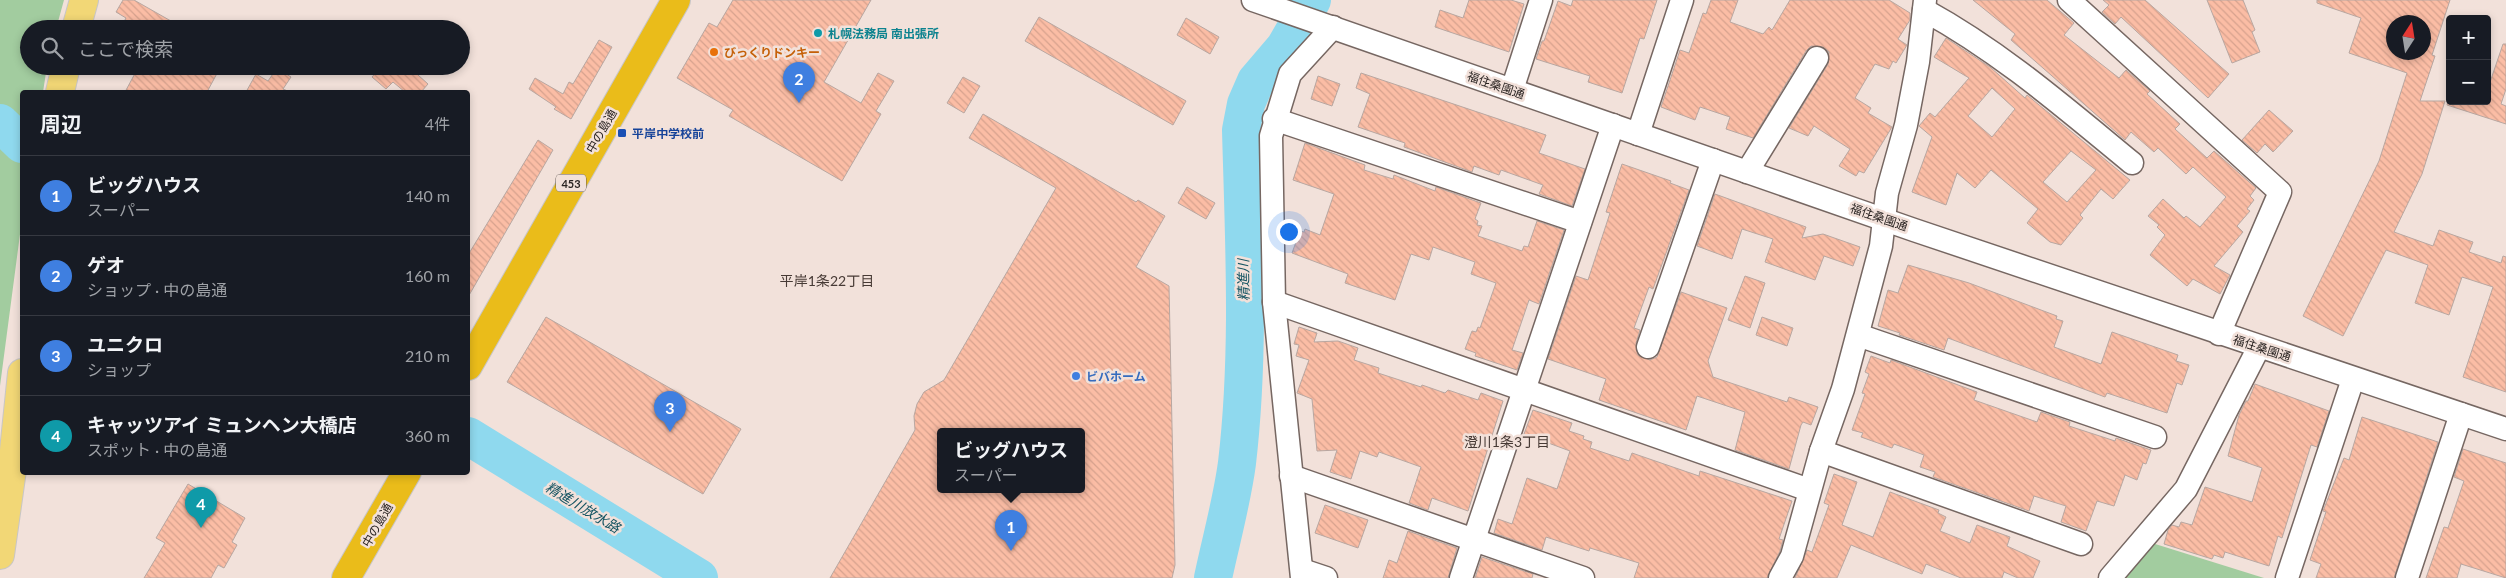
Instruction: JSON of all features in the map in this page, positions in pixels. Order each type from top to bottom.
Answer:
[{"type":"highway","name":"中の島通","points":[[470,362],[676,0]]},
{"type":"highway","name":"中の島通","points":[[346,578],[405,475]]},
{"type":"main road","points":[[78,20],[84,0]]},
{"type":"main road","points":[[60,90],[64,75]]},
{"type":"main road","points":[[0,555],[20,390]]},
{"type":"street","name":"福住桑園通","points":[[1253,0],[2219,334],[2506,429]]},
{"type":"street","points":[[1512,90],[1541,0]]},
{"type":"street","points":[[1638,134],[1682,0]]},
{"type":"street","points":[[2069,0],[2280,192],[2219,334]]},
{"type":"street","points":[[1780,578],[1792,556],[1809,490],[1843,388],[1881,246],[1888,193],[1906,125],[1916,71],[1925,5],[2011,64],[2132,162]]},
{"type":"street","points":[[1313,21],[1290,74],[1274,120],[1271,136],[1274,302],[1302,574],[1326,578]]},
{"type":"street","points":[[1747,172],[1817,58]]},
{"type":"street","points":[[1274,120],[1580,222]]},
{"type":"street","points":[[1461,578],[1613,125]]},
{"type":"street","points":[[1648,347],[1713,160]]},
{"type":"street","points":[[1274,302],[1809,490]]},
{"type":"street","points":[[1858,335],[2154,437]]},
{"type":"street","points":[[2110,578],[2186,489],[2259,347]]},
{"type":"street","points":[[2287,578],[2353,379]]},
{"type":"street","points":[[2407,578],[2461,414]]},
{"type":"street","points":[[1821,451],[2081,544]]},
{"type":"street","points":[[1291,476],[1583,578]]},
{"type":"green space","points":[[0,0],[64,0],[58,20],[20,20],[20,75],[46,75],[43,90],[20,90],[20,234],[0,386]]},
{"type":"green space","points":[[2152,543],[2264,578],[2122,578]]},
{"type":"building","points":[[123,0],[134,0],[169,20],[125,20],[126,18],[116,12]]},
{"type":"building","points":[[733,0],[871,0],[824,82],[861,103],[878,73],[894,81],[876,111],[881,114],[842,181],[729,116],[733,110],[677,78],[709,23],[717,27]]},
{"type":"building","points":[[1469,0],[1511,0],[1524,4],[1509,52],[1435,27],[1440,10],[1463,18]]},
{"type":"building","points":[[1573,0],[1657,0],[1644,39],[1640,38],[1622,93],[1588,82],[1590,76],[1536,59],[1558,1],[1571,6]]},
{"type":"building","points":[[1711,0],[1738,0],[1730,22],[1763,34],[1769,27],[1772,30],[1790,0],[1889,0],[1910,13],[1910,20],[1898,39],[1907,45],[1896,63],[1893,61],[1889,69],[1875,64],[1855,98],[1871,108],[1868,113],[1892,127],[1864,173],[1859,171],[1856,176],[1839,166],[1850,149],[1814,126],[1808,136],[1789,128],[1828,64],[1829,52],[1823,47],[1811,46],[1806,51],[1753,138],[1726,129],[1730,117],[1700,107],[1695,120],[1661,107],[1680,50],[1689,53],[1703,13],[1706,14]]},
{"type":"building","points":[[1973,0],[2047,0],[2074,23],[2064,35],[2119,78],[2126,70],[2150,91],[2147,94],[2180,124],[2175,129],[2207,158],[2214,151],[2256,188],[2250,196],[2254,200],[2247,209],[2250,211],[2237,226],[2243,232],[2214,266],[2230,275],[2220,294],[2193,279],[2187,286],[2150,255],[2165,235],[2157,227],[2159,225],[2148,216],[2163,199],[2184,218],[2186,216],[2200,227],[2226,197],[2193,167],[2186,174],[2158,148],[2154,152],[2131,132],[2125,140],[2011,40],[2015,34]]},
{"type":"building","points":[[2103,0],[2145,0],[2229,74],[2208,98],[2121,17],[2115,24],[2102,12],[2109,5]]},
{"type":"building","points":[[2207,0],[2243,0],[2255,30],[2252,32],[2260,52],[2232,63]]},
{"type":"building","points":[[2317,0],[2450,0],[2432,55],[2435,56],[2420,101],[2445,101],[2422,174],[2394,232],[2433,246],[2439,230],[2473,242],[2469,252],[2501,263],[2503,256],[2506,257],[2506,392],[2463,377],[2493,287],[2462,277],[2449,315],[2415,303],[2428,265],[2386,250],[2343,336],[2303,316],[2379,161],[2407,73],[2349,53],[2361,18],[2317,3]]},
{"type":"building","points":[[1039,17],[1186,101],[1173,125],[1025,41]]},
{"type":"building","points":[[1186,18],[1219,37],[1210,54],[1177,35]]},
{"type":"building","points":[[1946,38],[1990,67],[2025,98],[2027,95],[2130,180],[2113,199],[2101,189],[2080,215],[2083,218],[2061,245],[2050,242],[2027,223],[2038,209],[1991,170],[1975,188],[1957,173],[1946,205],[1912,192],[1932,137],[1919,126],[1930,113],[1935,117],[1969,78],[1934,57]],"holes":[[[1992,88],[2015,109],[1992,137],[1968,116]],[[2071,151],[2096,170],[2067,202],[2043,182]]]},
{"type":"building","points":[[599,40],[612,47],[571,119],[554,109],[556,107],[529,89],[535,78],[563,94],[569,82],[573,84]]},
{"type":"building","points":[[2503,44],[2506,44],[2506,89],[2501,104],[2506,106],[2506,124],[2447,105],[2491,105],[2491,79]]},
{"type":"building","points":[[1361,73],[1546,135],[1539,153],[1585,169],[1572,206],[1539,194],[1543,185],[1501,170],[1499,175],[1474,166],[1472,172],[1404,147],[1405,143],[1358,127],[1370,94],[1356,88]]},
{"type":"building","points":[[134,75],[216,75],[208,90],[126,90]]},
{"type":"building","points":[[255,75],[268,81],[272,75],[288,75],[291,77],[283,89],[285,90],[247,90]]},
{"type":"building","points":[[374,75],[418,75],[428,84],[423,90],[403,90],[393,82],[386,89],[372,77]]},
{"type":"building","points":[[1318,76],[1340,84],[1332,106],[1311,99]]},
{"type":"building","points":[[963,77],[980,86],[964,113],[947,103]]},
{"type":"building","points":[[2269,110],[2293,131],[2273,152],[2265,144],[2257,153],[2242,140]]},
{"type":"building","points":[[983,114],[1136,202],[1138,200],[1165,216],[1136,267],[1169,286],[1175,565],[1172,578],[830,578],[915,430],[914,416],[917,404],[924,392],[944,380],[1056,188],[969,138]]},
{"type":"building","points":[[538,140],[553,150],[470,294],[470,252]]},
{"type":"building","points":[[1305,143],[1365,165],[1364,170],[1393,179],[1394,175],[1435,191],[1436,187],[1481,203],[1475,219],[1478,221],[1477,225],[1482,226],[1478,236],[1522,251],[1524,246],[1528,247],[1537,221],[1564,230],[1539,304],[1529,300],[1512,350],[1523,353],[1517,370],[1475,356],[1476,353],[1465,349],[1472,331],[1476,332],[1478,327],[1480,328],[1496,283],[1471,274],[1475,262],[1433,247],[1429,260],[1411,254],[1395,300],[1345,283],[1348,274],[1292,253],[1300,231],[1304,232],[1305,229],[1320,235],[1334,194],[1293,180]]},
{"type":"building","points":[[1622,164],[1671,181],[1670,183],[1689,190],[1653,289],[1649,287],[1634,328],[1640,330],[1636,343],[1638,355],[1650,360],[1657,357],[1681,292],[1727,308],[1708,361],[1713,377],[1787,402],[1789,397],[1818,407],[1811,425],[1803,422],[1801,425],[1789,469],[1735,450],[1745,412],[1697,396],[1686,430],[1599,400],[1606,379],[1548,359],[1576,276],[1588,280],[1610,213],[1606,212]]},
{"type":"building","points":[[1187,187],[1215,203],[1206,219],[1178,203]]},
{"type":"building","points":[[1715,194],[1806,227],[1802,238],[1823,234],[1860,247],[1853,266],[1824,256],[1815,280],[1765,262],[1773,239],[1742,229],[1732,259],[1697,246]]},
{"type":"building","points":[[1908,265],[1969,283],[2057,316],[2056,319],[2063,321],[2054,347],[2101,364],[2112,332],[2178,355],[2176,361],[2189,365],[2182,385],[2177,383],[2167,413],[2107,393],[2105,397],[1948,338],[1944,350],[1878,326],[1888,290],[1898,293]]},
{"type":"building","points":[[1745,276],[1765,283],[1750,328],[1728,320]]},
{"type":"building","points":[[546,317],[741,429],[703,494],[507,382]]},
{"type":"building","points":[[1762,317],[1793,328],[1787,346],[1756,335]]},
{"type":"building","points":[[1299,327],[1317,333],[1314,342],[1338,341],[1358,348],[1354,360],[1379,368],[1378,373],[1445,393],[1448,390],[1478,400],[1481,393],[1503,401],[1468,511],[1432,498],[1428,510],[1409,503],[1421,467],[1379,452],[1377,457],[1360,451],[1351,479],[1330,472],[1337,450],[1317,451],[1312,399],[1297,393],[1309,360],[1296,356],[1299,345],[1294,344]]},
{"type":"building","points":[[1871,356],[1890,363],[1891,360],[1977,392],[1974,400],[2037,422],[2041,412],[2070,422],[2069,426],[2115,441],[2116,438],[2151,450],[2146,464],[2143,463],[2137,480],[2125,475],[2114,506],[2097,501],[2086,531],[2061,522],[2066,506],[2034,496],[2029,511],[1933,477],[1935,472],[1920,467],[1924,455],[1894,444],[1892,448],[1861,437],[1863,433],[1852,430],[1865,394],[1862,393],[1869,374],[1865,372]]},
{"type":"building","points":[[2255,384],[2329,411],[2317,447],[2311,445],[2282,538],[2278,536],[2269,566],[2225,552],[2223,558],[2214,555],[2212,559],[2164,544],[2168,530],[2172,525],[2179,527],[2181,522],[2192,525],[2205,487],[2252,502],[2262,468],[2228,456],[2239,415],[2246,401],[2248,401]]},
{"type":"building","points":[[1533,410],[1572,423],[1569,431],[1584,436],[1583,439],[1592,442],[1590,448],[1629,461],[1632,453],[1699,476],[1700,471],[1792,501],[1779,539],[1783,540],[1780,551],[1767,578],[1634,578],[1639,563],[1590,548],[1589,551],[1546,537],[1542,550],[1494,533],[1498,519],[1512,524],[1527,478],[1557,489],[1570,451],[1524,434]]},
{"type":"building","points":[[2362,417],[2438,442],[2394,578],[2316,578],[2321,564],[2310,560],[2326,512],[2323,511],[2344,458],[2349,460]]},
{"type":"building","points":[[2463,449],[2506,463],[2506,578],[2461,564],[2457,578],[2426,578],[2444,527],[2448,528],[2464,481],[2454,477]]},
{"type":"building","points":[[1834,474],[1857,482],[1842,525],[1873,537],[1890,492],[1939,510],[1938,513],[1946,517],[1940,531],[1970,543],[1977,525],[2010,537],[2007,546],[2040,561],[2033,578],[2018,578],[2004,572],[2002,578],[1961,578],[1926,564],[1922,574],[1851,545],[1837,578],[1795,578],[1807,550],[1812,552],[1829,505],[1824,503]]},
{"type":"building","points":[[188,484],[245,518],[232,542],[237,545],[224,568],[218,565],[211,578],[144,578],[165,543],[156,538]]},
{"type":"building","points":[[1325,505],[1368,520],[1358,548],[1315,533]]},
{"type":"building","points":[[1408,531],[1457,548],[1448,578],[1383,578],[1389,560],[1397,563]]},
{"type":"building","points":[[1482,557],[1533,574],[1532,578],[1475,578]]},
{"type":"waterway","name":"精進川","points":[[1213,578],[1235,477],[1244,380],[1245,296],[1241,130],[1246,104],[1256,81],[1285,47],[1312,0]]},
{"type":"waterway","name":"精進川放水路","points":[[0,123],[20,142]]},
{"type":"waterway","name":"精進川放水路","points":[[470,437],[699,578]]},
{"type":"place","name":"札幌法務局 南出張所","points":[[818,33]]},
{"type":"place","name":"びっくりドンキー","points":[[714,52]]},
{"type":"place","name":"ゲオ","points":[[799,103]]},
{"type":"place","name":"平岸中学校前","points":[[622,133]]},
{"type":"place","name":"ビバホーム","points":[[1076,376]]},
{"type":"place","name":"ユニクロ","points":[[670,432]]},
{"type":"place","name":"キャッツアイ ミュンヘン大橋店","points":[[201,528]]},
{"type":"place","name":"ビッグハウス","points":[[1011,551]]},
{"type":"district","name":"平岸1条22丁目","points":[[827,280]]},
{"type":"district","name":"澄川1条3丁目","points":[[1507,441]]}]
